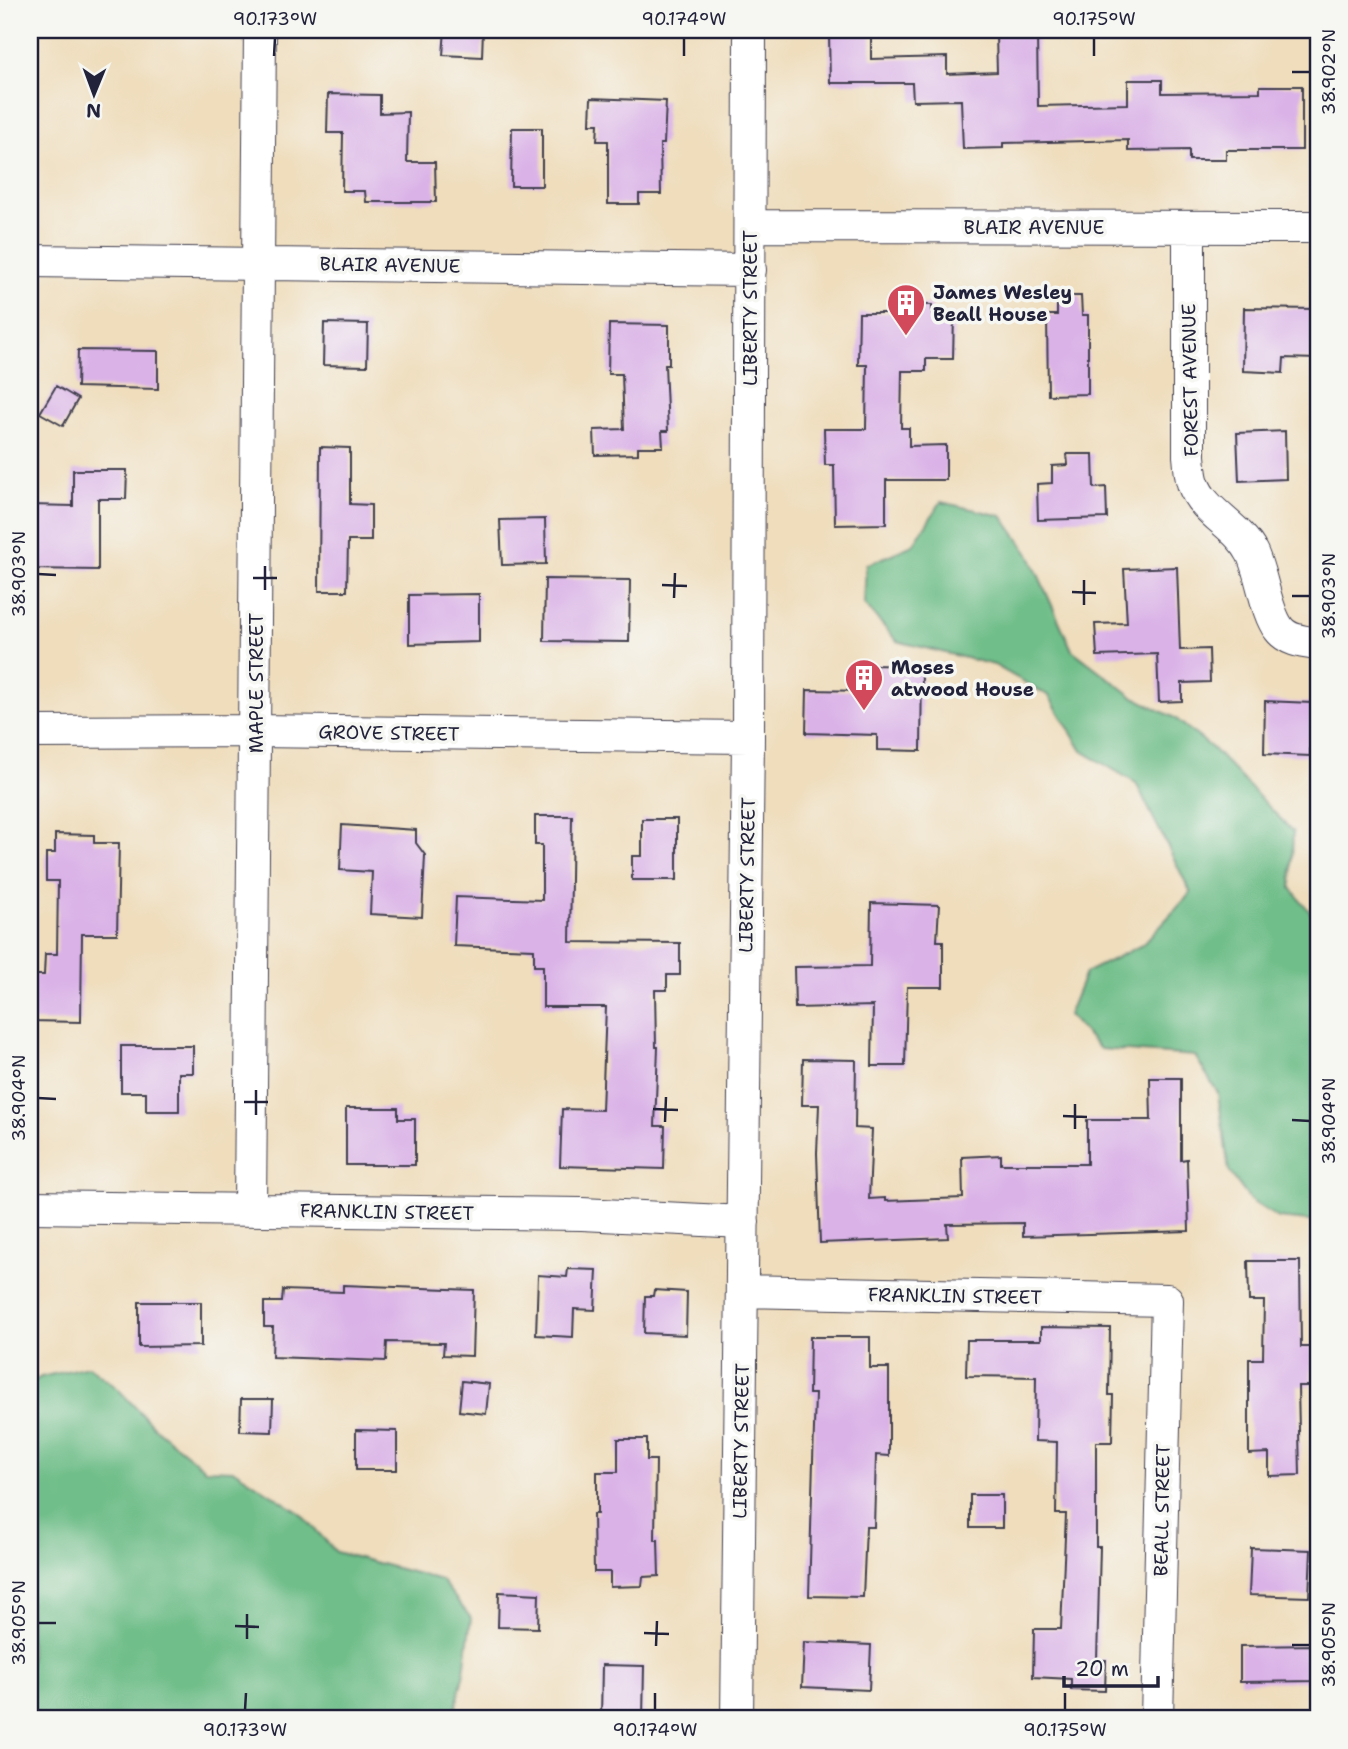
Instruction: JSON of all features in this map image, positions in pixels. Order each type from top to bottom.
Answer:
[{"type":"street","name":"MAPLE STREET","points":[[250,1210],[260,30]]},
{"type":"street","name":"LIBERTY STREET","points":[[737,1719],[748,737],[750,30]]},
{"type":"street","name":"BLAIR AVENUE","points":[[750,226],[1318,228]]},
{"type":"street","name":"FOREST AVENUE","points":[[1189,227],[1189,456],[1193,482],[1201,499],[1250,549],[1280,632],[1299,641],[1318,644]]},
{"type":"street","name":"BLAIR AVENUE","points":[[30,261],[750,270]]},
{"type":"street","name":"GROVE STREET","points":[[30,732],[256,731],[748,737]]},
{"type":"street","name":"FRANKLIN STREET","points":[[30,1207],[582,1214],[743,1222]]},
{"type":"street","name":"FRANKLIN STREET","points":[[743,1291],[1167,1300]]},
{"type":"street","name":"BEALL STREET","points":[[1157,1719],[1167,1300]]},
{"type":"green space","points":[[941,502],[1002,516],[1029,554],[1072,650],[1132,696],[1175,718],[1212,748],[1293,832],[1291,888],[1318,922],[1318,1222],[1278,1218],[1250,1200],[1229,1171],[1218,1093],[1195,1056],[1100,1049],[1068,1015],[1085,973],[1142,945],[1191,893],[1136,783],[1082,751],[1049,696],[994,665],[897,641],[864,604],[866,565],[913,545]]},
{"type":"green space","points":[[88,1366],[117,1388],[155,1428],[205,1469],[234,1470],[300,1513],[336,1552],[441,1580],[471,1618],[464,1672],[453,1719],[30,1719],[30,1383],[41,1377]]},
{"type":"building","points":[[445,30],[483,30],[482,57],[443,55]]},
{"type":"building","points":[[1037,33],[1038,106],[1128,104],[1128,80],[1162,80],[1162,93],[1260,92],[1260,86],[1302,86],[1302,150],[1226,150],[1226,160],[1189,160],[1189,150],[1128,151],[1128,140],[1003,143],[1003,148],[963,149],[961,100],[913,101],[912,83],[830,83],[829,34],[871,34],[871,59],[947,57],[947,74],[997,72],[996,34]]},
{"type":"building","points":[[328,94],[380,95],[380,113],[408,112],[407,162],[435,162],[436,202],[366,202],[365,191],[342,191],[343,133],[327,133]]},
{"type":"building","points":[[591,98],[666,101],[664,144],[660,144],[661,194],[639,194],[639,204],[608,204],[608,141],[597,141],[598,124],[590,124]]},
{"type":"building","points":[[512,128],[542,128],[542,186],[511,186]]},
{"type":"building","points":[[1057,296],[1081,296],[1082,315],[1088,315],[1088,394],[1048,395],[1047,315],[1057,315]]},
{"type":"building","points":[[893,304],[932,305],[932,315],[954,314],[953,359],[926,359],[926,371],[902,371],[901,428],[909,428],[909,446],[946,445],[946,480],[886,480],[886,524],[835,525],[834,465],[825,465],[824,429],[866,429],[867,365],[858,365],[859,313],[893,313]]},
{"type":"building","points":[[1244,308],[1318,309],[1318,359],[1284,358],[1283,373],[1243,371]]},
{"type":"building","points":[[324,323],[368,324],[367,366],[323,365]]},
{"type":"building","points":[[609,324],[669,325],[669,365],[665,365],[668,431],[662,431],[663,447],[638,447],[638,454],[595,455],[594,430],[624,429],[622,374],[608,374]]},
{"type":"building","points":[[78,350],[158,351],[158,389],[77,387]]},
{"type":"building","points":[[56,386],[78,399],[63,426],[40,413]]},
{"type":"building","points":[[1285,431],[1286,479],[1239,481],[1237,433]]},
{"type":"building","points":[[320,447],[350,448],[350,504],[371,505],[371,541],[348,541],[347,591],[319,591]]},
{"type":"building","points":[[1067,454],[1093,454],[1094,488],[1106,487],[1107,518],[1038,520],[1037,484],[1052,483],[1052,466],[1068,465]]},
{"type":"building","points":[[73,470],[127,470],[126,499],[98,499],[98,570],[30,569],[30,505],[73,506]]},
{"type":"building","points":[[545,519],[546,564],[502,565],[500,520]]},
{"type":"building","points":[[1177,567],[1180,650],[1209,649],[1210,682],[1182,683],[1182,701],[1159,702],[1157,654],[1097,656],[1095,624],[1127,623],[1124,569]]},
{"type":"building","points":[[545,579],[630,580],[629,642],[544,641]]},
{"type":"building","points":[[479,594],[479,642],[409,644],[409,595]]},
{"type":"building","name":"Moses atwood House","points":[[868,665],[922,666],[921,751],[877,750],[877,735],[806,733],[807,690],[868,691]]},
{"type":"building","points":[[1265,701],[1312,703],[1310,756],[1264,754]]},
{"type":"building","points":[[535,816],[572,816],[570,942],[680,943],[680,975],[667,975],[667,990],[655,990],[658,1047],[655,1126],[665,1126],[664,1169],[560,1166],[562,1109],[602,1110],[606,1007],[543,1007],[543,966],[534,966],[534,949],[454,946],[456,897],[542,900],[542,845],[535,845]]},
{"type":"building","points":[[642,819],[677,819],[677,880],[632,880],[632,856],[642,856]]},
{"type":"building","points":[[342,825],[416,830],[416,843],[425,855],[422,917],[370,914],[372,872],[340,870]]},
{"type":"building","points":[[55,834],[94,835],[94,843],[119,843],[117,934],[82,934],[81,1022],[30,1021],[30,975],[44,975],[45,954],[57,954],[58,881],[46,881],[46,853],[55,853]]},
{"type":"building","points":[[871,903],[939,905],[937,941],[943,941],[943,987],[907,987],[905,1066],[872,1066],[873,1006],[795,1008],[794,967],[870,966]]},
{"type":"building","points":[[121,1046],[193,1046],[193,1073],[179,1073],[179,1111],[146,1111],[146,1092],[121,1092]]},
{"type":"building","points":[[803,1059],[856,1060],[855,1128],[872,1129],[869,1199],[885,1198],[885,1201],[963,1198],[962,1157],[1001,1155],[1001,1164],[1087,1164],[1087,1120],[1151,1120],[1150,1078],[1181,1078],[1181,1160],[1187,1159],[1189,1231],[1023,1236],[1023,1223],[947,1224],[948,1238],[820,1243],[817,1153],[819,1105],[802,1105]]},
{"type":"building","points":[[346,1108],[398,1108],[398,1119],[415,1119],[415,1165],[346,1165]]},
{"type":"building","points":[[1248,1261],[1300,1261],[1301,1347],[1312,1347],[1311,1386],[1298,1386],[1300,1475],[1269,1476],[1269,1453],[1249,1454],[1249,1359],[1263,1359],[1264,1301],[1249,1301]]},
{"type":"building","points":[[568,1269],[597,1270],[595,1310],[574,1309],[573,1337],[536,1335],[538,1275],[567,1277]]},
{"type":"building","points":[[343,1285],[474,1290],[472,1356],[443,1355],[444,1343],[387,1342],[386,1361],[272,1357],[273,1327],[264,1327],[264,1302],[282,1302],[283,1290],[343,1292]]},
{"type":"building","points":[[654,1290],[687,1292],[686,1335],[644,1333],[645,1296],[653,1296]]},
{"type":"building","points":[[139,1302],[201,1302],[201,1346],[139,1347]]},
{"type":"building","points":[[1041,1327],[1110,1328],[1109,1395],[1113,1395],[1112,1442],[1096,1442],[1096,1547],[1100,1547],[1097,1660],[1106,1660],[1105,1691],[1071,1690],[1071,1679],[1033,1677],[1034,1629],[1061,1629],[1066,1514],[1056,1514],[1057,1442],[1035,1441],[1036,1377],[966,1376],[967,1340],[1041,1340]]},
{"type":"building","points":[[810,1337],[870,1337],[870,1368],[889,1368],[889,1456],[876,1455],[874,1527],[866,1527],[863,1597],[809,1596],[815,1394],[809,1394]]},
{"type":"building","points":[[462,1381],[489,1384],[486,1414],[459,1411]]},
{"type":"building","points":[[241,1399],[273,1399],[272,1432],[240,1431]]},
{"type":"building","points":[[356,1430],[397,1431],[397,1470],[356,1470]]},
{"type":"building","points":[[618,1439],[647,1439],[647,1460],[656,1460],[655,1540],[658,1540],[659,1576],[643,1577],[642,1586],[610,1587],[610,1572],[594,1572],[593,1514],[597,1514],[597,1472],[618,1472]]},
{"type":"building","points":[[970,1495],[1002,1495],[1002,1528],[970,1528]]},
{"type":"building","points":[[1251,1548],[1311,1550],[1309,1597],[1249,1595]]},
{"type":"building","points":[[499,1592],[539,1594],[538,1628],[498,1627]]},
{"type":"building","points":[[804,1642],[871,1645],[869,1690],[802,1687]]},
{"type":"building","points":[[1318,1645],[1318,1681],[1240,1682],[1240,1646]]},
{"type":"building","points":[[602,1665],[644,1666],[643,1719],[601,1719]]},
{"type":"place","name":"James Wesley Beall House","points":[[906,337]]},
{"type":"place","name":"Moses atwood House","points":[[864,712]]}]
